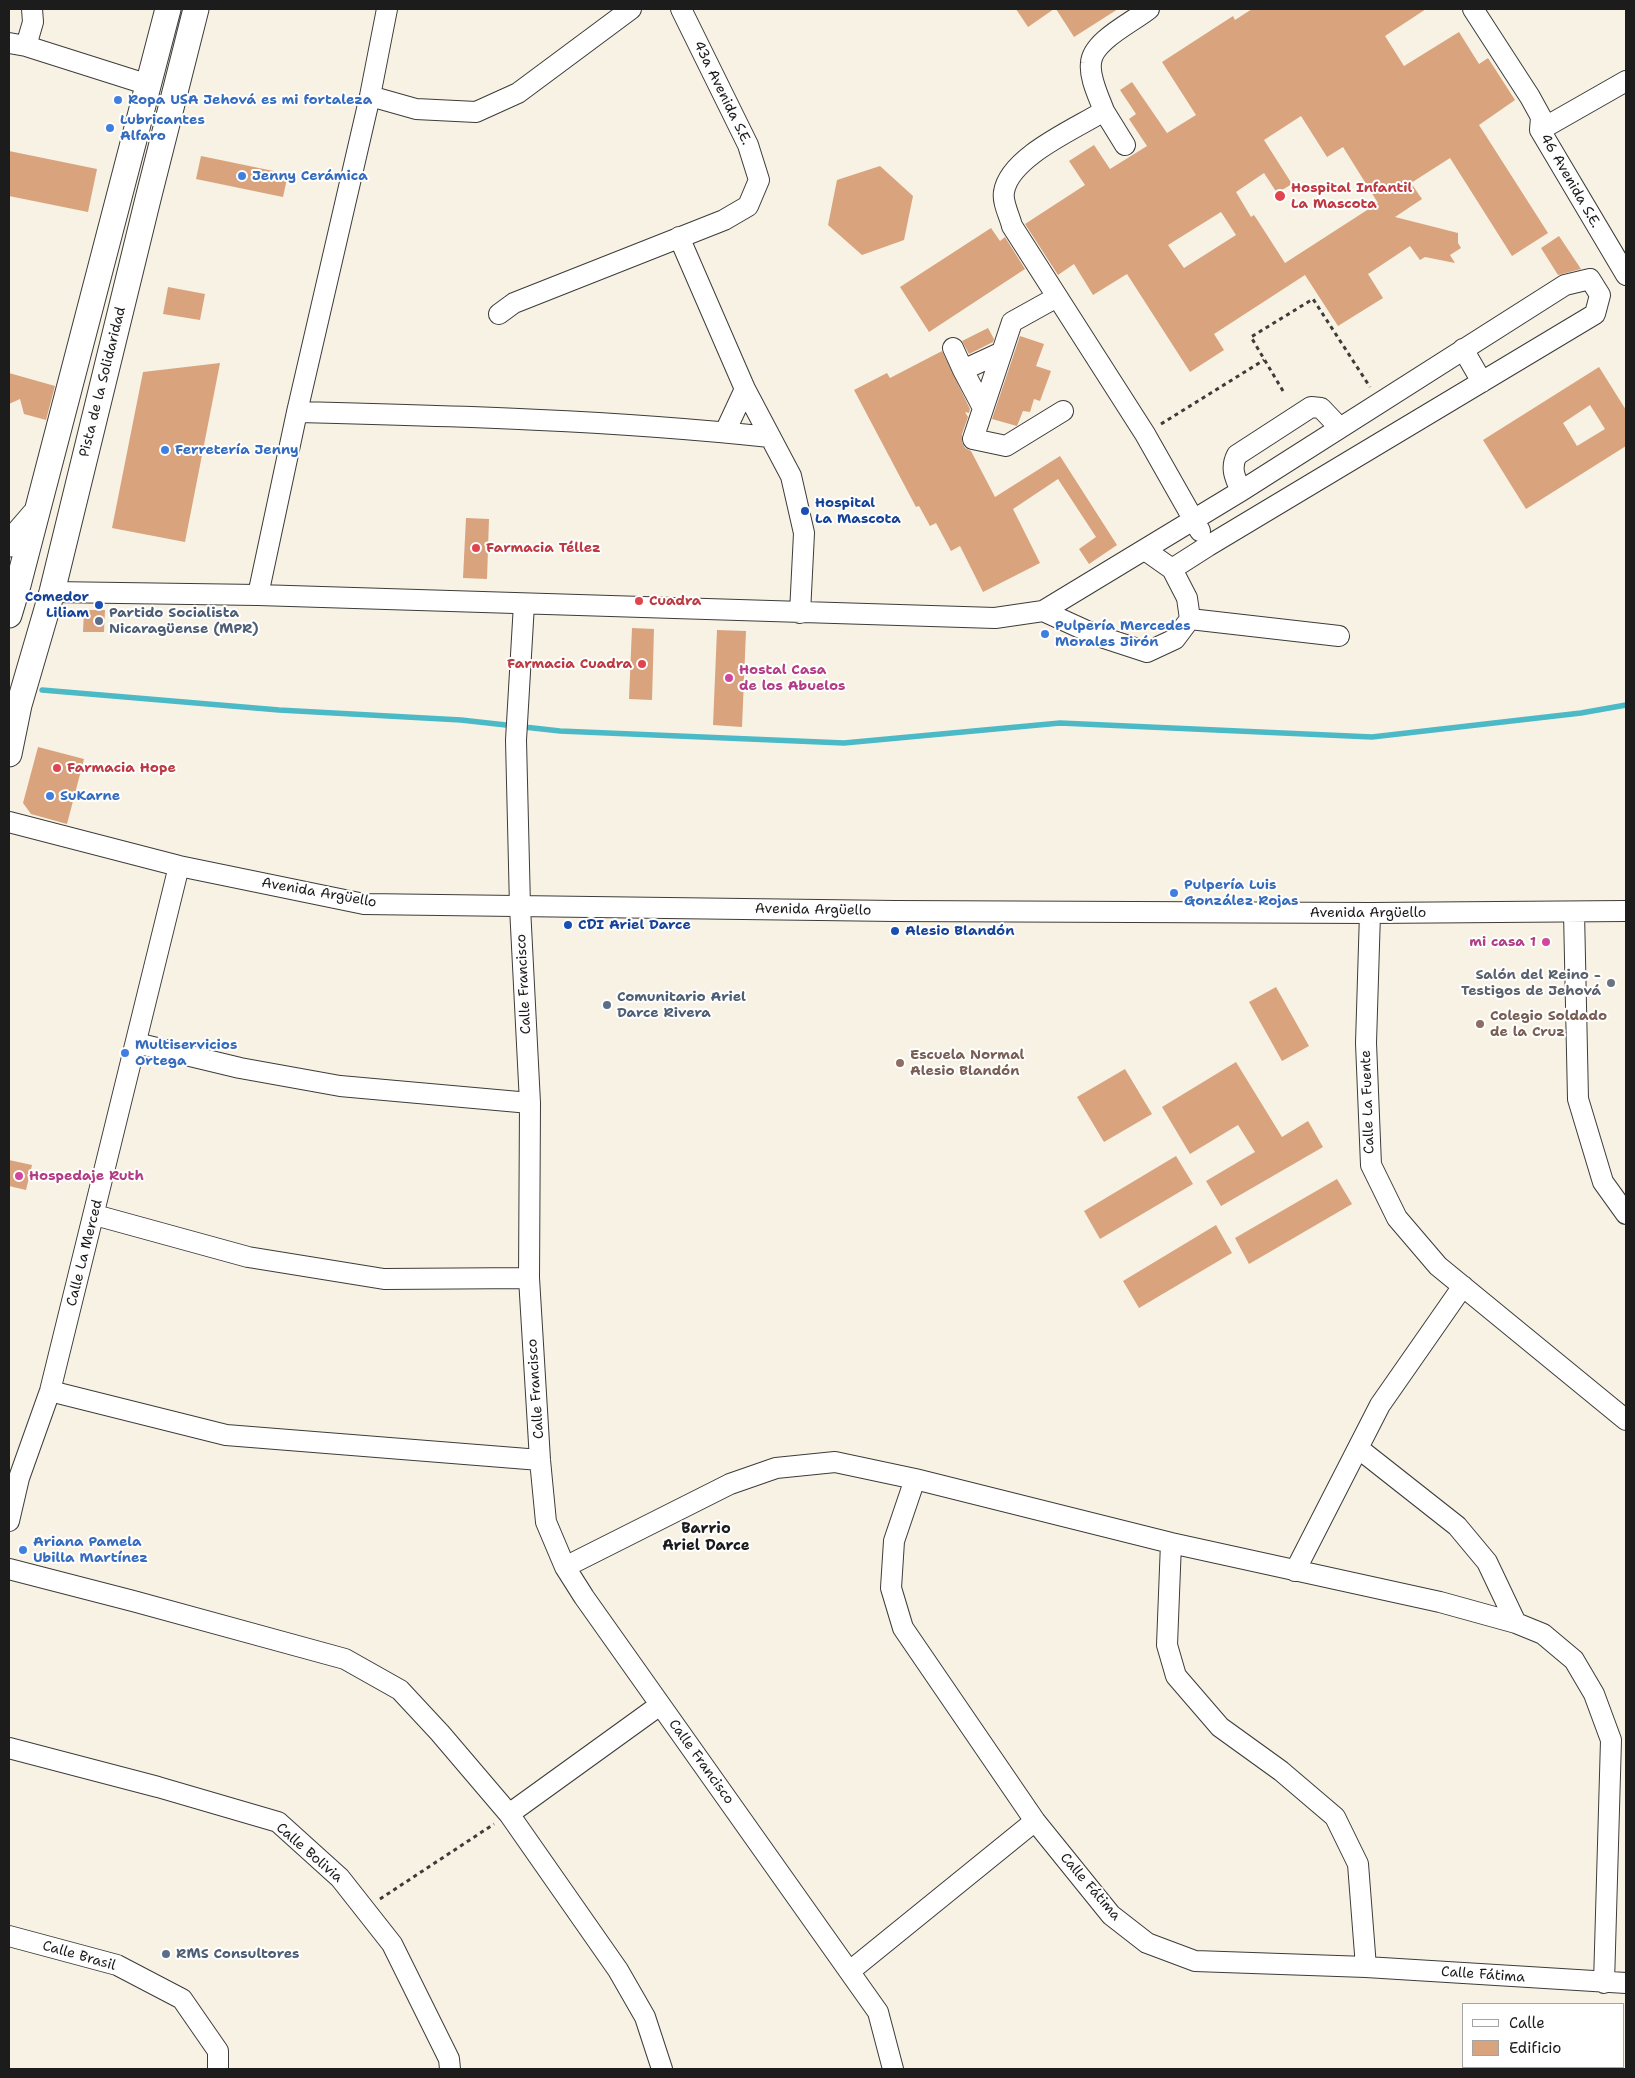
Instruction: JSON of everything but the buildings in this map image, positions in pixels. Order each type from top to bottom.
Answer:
[{"type":"main road","points":[[9,615],[14,586],[68,397],[168,9]]},
{"type":"main road","name":"Pista de la Solidaridad","points":[[9,754],[19,705],[52,592],[196,9]]},
{"type":"main road","points":[[9,544],[36,513]]},
{"type":"main road","points":[[14,586],[52,592]]},
{"type":"main road","points":[[9,615],[52,592]]},
{"type":"street","points":[[32,9],[32,22],[17,45],[149,85]]},
{"type":"street","points":[[258,595],[297,412],[370,96],[387,9]]},
{"type":"street","points":[[370,96],[416,109],[476,112],[518,94],[631,9]]},
{"type":"street","name":"43a Avenida S.E.","points":[[680,237],[724,220],[748,206],[759,180],[748,145],[681,9]]},
{"type":"street","points":[[1125,145],[1104,111],[1095,87],[1090,64],[1093,53],[1105,40],[1149,9]]},
{"type":"street","name":"46 Avenida S.E.","points":[[1473,9],[1530,96],[1541,117],[1540,130],[1626,275]]},
{"type":"street","points":[[1540,130],[1626,82]]},
{"type":"street","points":[[1104,111],[1027,156],[1011,173],[1003,194],[1012,226],[1145,434],[1208,546]]},
{"type":"street","points":[[499,314],[514,303],[680,237],[746,390],[791,476],[804,533],[800,613]]},
{"type":"street","points":[[52,592],[258,595],[995,618],[1043,611],[1194,521],[1565,285],[1590,279],[1600,295],[1595,314],[1172,569]]},
{"type":"street","points":[[1058,297],[1012,322],[973,439],[1006,446],[1063,411]]},
{"type":"street","points":[[953,348],[983,408]]},
{"type":"street","points":[[1464,350],[1482,382]]},
{"type":"street","points":[[963,370],[1002,352]]},
{"type":"street","points":[[725,432],[746,390]]},
{"type":"street","points":[[1241,491],[1232,470],[1232,464],[1237,455],[1312,407],[1321,408],[1340,428]]},
{"type":"street","points":[[297,412],[460,416],[725,432],[770,437]]},
{"type":"street","points":[[1043,611],[1098,636],[1147,652],[1175,639],[1190,619],[1187,598],[1172,569],[1145,550]]},
{"type":"street","name":"Calle Francisco","points":[[524,604],[516,740],[520,907],[530,1103],[529,1278],[540,1460],[546,1522],[565,1567],[584,1597],[878,2012],[893,2069]]},
{"type":"street","points":[[1190,619],[1338,636]]},
{"type":"street","name":"Avenida Argüello","points":[[9,822],[179,866],[364,904],[520,907],[1370,913],[1626,911]]},
{"type":"street","name":"Calle La Merced","points":[[9,1521],[14,1477],[50,1391],[95,1215],[179,866]]},
{"type":"street","points":[[1574,912],[1578,1099],[1603,1182],[1626,1214]]},
{"type":"street","name":"Calle La Fuente","points":[[1370,913],[1366,1043],[1371,1165],[1398,1218],[1438,1266],[1626,1420]]},
{"type":"street","points":[[136,1043],[240,1068],[340,1086],[530,1103]]},
{"type":"street","points":[[95,1215],[248,1257],[384,1279],[529,1278]]},
{"type":"street","points":[[1295,1571],[1380,1405],[1464,1286]]},
{"type":"street","points":[[50,1391],[226,1435],[540,1460]]},
{"type":"street","points":[[1358,1448],[1457,1526],[1487,1562],[1516,1623]]},
{"type":"street","points":[[565,1567],[730,1484],[776,1468],[835,1462],[915,1479],[1171,1543],[1440,1602],[1516,1623],[1543,1634],[1574,1660],[1594,1694],[1611,1740],[1604,1983]]},
{"type":"street","name":"Calle Fátima","points":[[915,1479],[894,1541],[891,1588],[903,1628],[1035,1821],[1111,1916],[1147,1944],[1195,1961],[1366,1967],[1626,1983]]},
{"type":"street","points":[[1171,1543],[1168,1645],[1176,1676],[1220,1726],[1281,1772],[1335,1817],[1358,1864],[1366,1967]]},
{"type":"street","points":[[9,1569],[345,1659],[400,1690],[440,1732],[509,1814],[618,1970],[645,2017],[662,2069]]},
{"type":"street","points":[[509,1814],[660,1705]]},
{"type":"street","name":"Calle Bolivia","points":[[9,1748],[158,1787],[278,1822],[340,1878],[392,1944],[449,2058],[450,2069]]},
{"type":"street","points":[[850,1971],[1035,1821]]},
{"type":"street","name":"Calle Brasil","points":[[9,1936],[116,1965],[182,1999],[218,2051],[218,2069]]},
{"type":"path","points":[[1284,391],[1251,337],[1313,299],[1380,402]]},
{"type":"path","points":[[1145,434],[1264,360]]},
{"type":"path","points":[[365,1909],[509,1814]]},
{"type":"waterway","points":[[42,690],[279,710],[461,720],[560,731],[844,743],[1060,723],[1372,737],[1581,713],[1626,705]]},
{"type":"place","name":"Ropa USA Jehová es mi fortaleza","points":[[118,100]]},
{"type":"place","name":"Lubricantes Alfaro","points":[[110,128]]},
{"type":"place","name":"Jenny Cerámica","points":[[242,176]]},
{"type":"place","name":"Hospital Infantil La Mascota","points":[[1280,196]]},
{"type":"place","name":"Ferretería Jenny","points":[[165,450]]},
{"type":"place","name":"Hospital La Mascota","points":[[805,511]]},
{"type":"place","name":"Farmacia Téllez","points":[[476,548]]},
{"type":"place","name":"Cuadra","points":[[639,601]]},
{"type":"place","name":"Comedor Liliam","points":[[99,605]]},
{"type":"place","name":"Partido Socialista Nicaragüense (MPR)","points":[[99,621]]},
{"type":"place","name":"Pulpería Mercedes Morales Jirón","points":[[1045,634]]},
{"type":"place","name":"Farmacia Cuadra","points":[[642,664]]},
{"type":"place","name":"Hostal Casa de los Abuelos","points":[[729,678]]},
{"type":"place","name":"Farmacia Hope","points":[[57,768]]},
{"type":"place","name":"SuKarne","points":[[50,796]]},
{"type":"place","name":"Pulpería Luis González Rojas","points":[[1174,893]]},
{"type":"place","name":"CDI Ariel Darce","points":[[568,925]]},
{"type":"place","name":"Alesio Blandón","points":[[895,931]]},
{"type":"place","name":"mi casa 1","points":[[1546,942]]},
{"type":"place","name":"Salón del Reino - Testigos de Jehová","points":[[1611,983]]},
{"type":"place","name":"Comunitario Ariel Darce Rivera","points":[[607,1005]]},
{"type":"place","name":"Colegio Soldado de la Cruz","points":[[1480,1024]]},
{"type":"place","name":"Multiservicios Ortega","points":[[125,1053]]},
{"type":"place","name":"Escuela Normal Alesio Blandón","points":[[900,1063]]},
{"type":"place","name":"Hospedaje Ruth","points":[[19,1176]]},
{"type":"place","name":"Ariana Pamela Ubilla Martínez","points":[[23,1550]]},
{"type":"place","name":"RMS Consultores","points":[[166,1954]]},
{"type":"district","name":"Barrio Ariel Darce","points":[[706,1538]]}]
